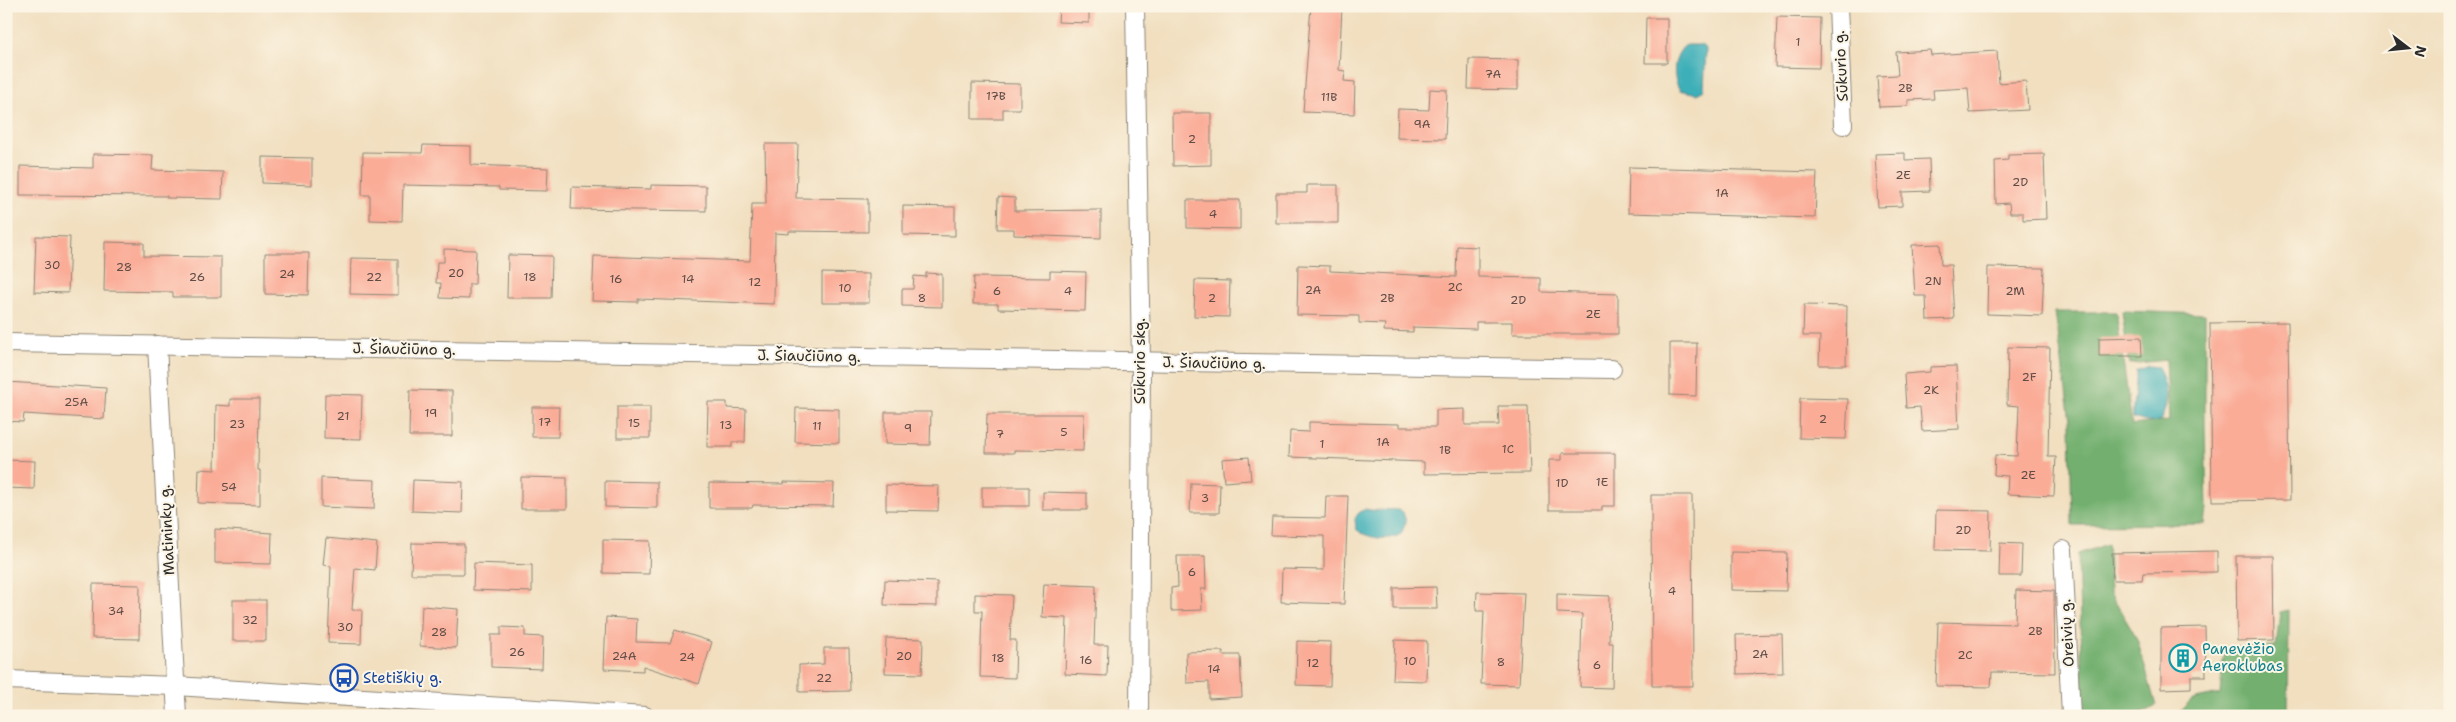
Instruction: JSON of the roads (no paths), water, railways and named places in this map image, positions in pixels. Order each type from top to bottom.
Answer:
[{"type":"street","name":"Sūkurio skg.","points":[[1135,6],[1141,361],[1139,716]]},
{"type":"street","name":"Sūkurio g.","points":[[1838,6],[1843,125]]},
{"type":"street","name":"J. Šiaučiūno g.","points":[[6,342],[1612,369]]},
{"type":"street","name":"Matininkų g.","points":[[157,345],[178,716]]},
{"type":"street","name":"Oreivių g.","points":[[2063,550],[2071,716]]},
{"type":"street","points":[[6,680],[176,686],[645,716]]},
{"type":"water","points":[[1686,45],[1701,45],[1706,49],[1704,90],[1697,94],[1680,90],[1675,79],[1676,60],[1678,54]]},
{"type":"water","points":[[2148,366],[2158,367],[2165,387],[2165,409],[2159,422],[2147,422],[2133,418],[2136,371]]},
{"type":"water","points":[[1366,509],[1399,510],[1403,512],[1406,522],[1401,534],[1390,538],[1378,538],[1360,532],[1356,529],[1355,519],[1359,512]]},
{"type":"place","name":"Panevėžio Aeroklubas","points":[[2183,658]]},
{"type":"place","name":"Stetiškių g.","points":[[344,678]]}]
